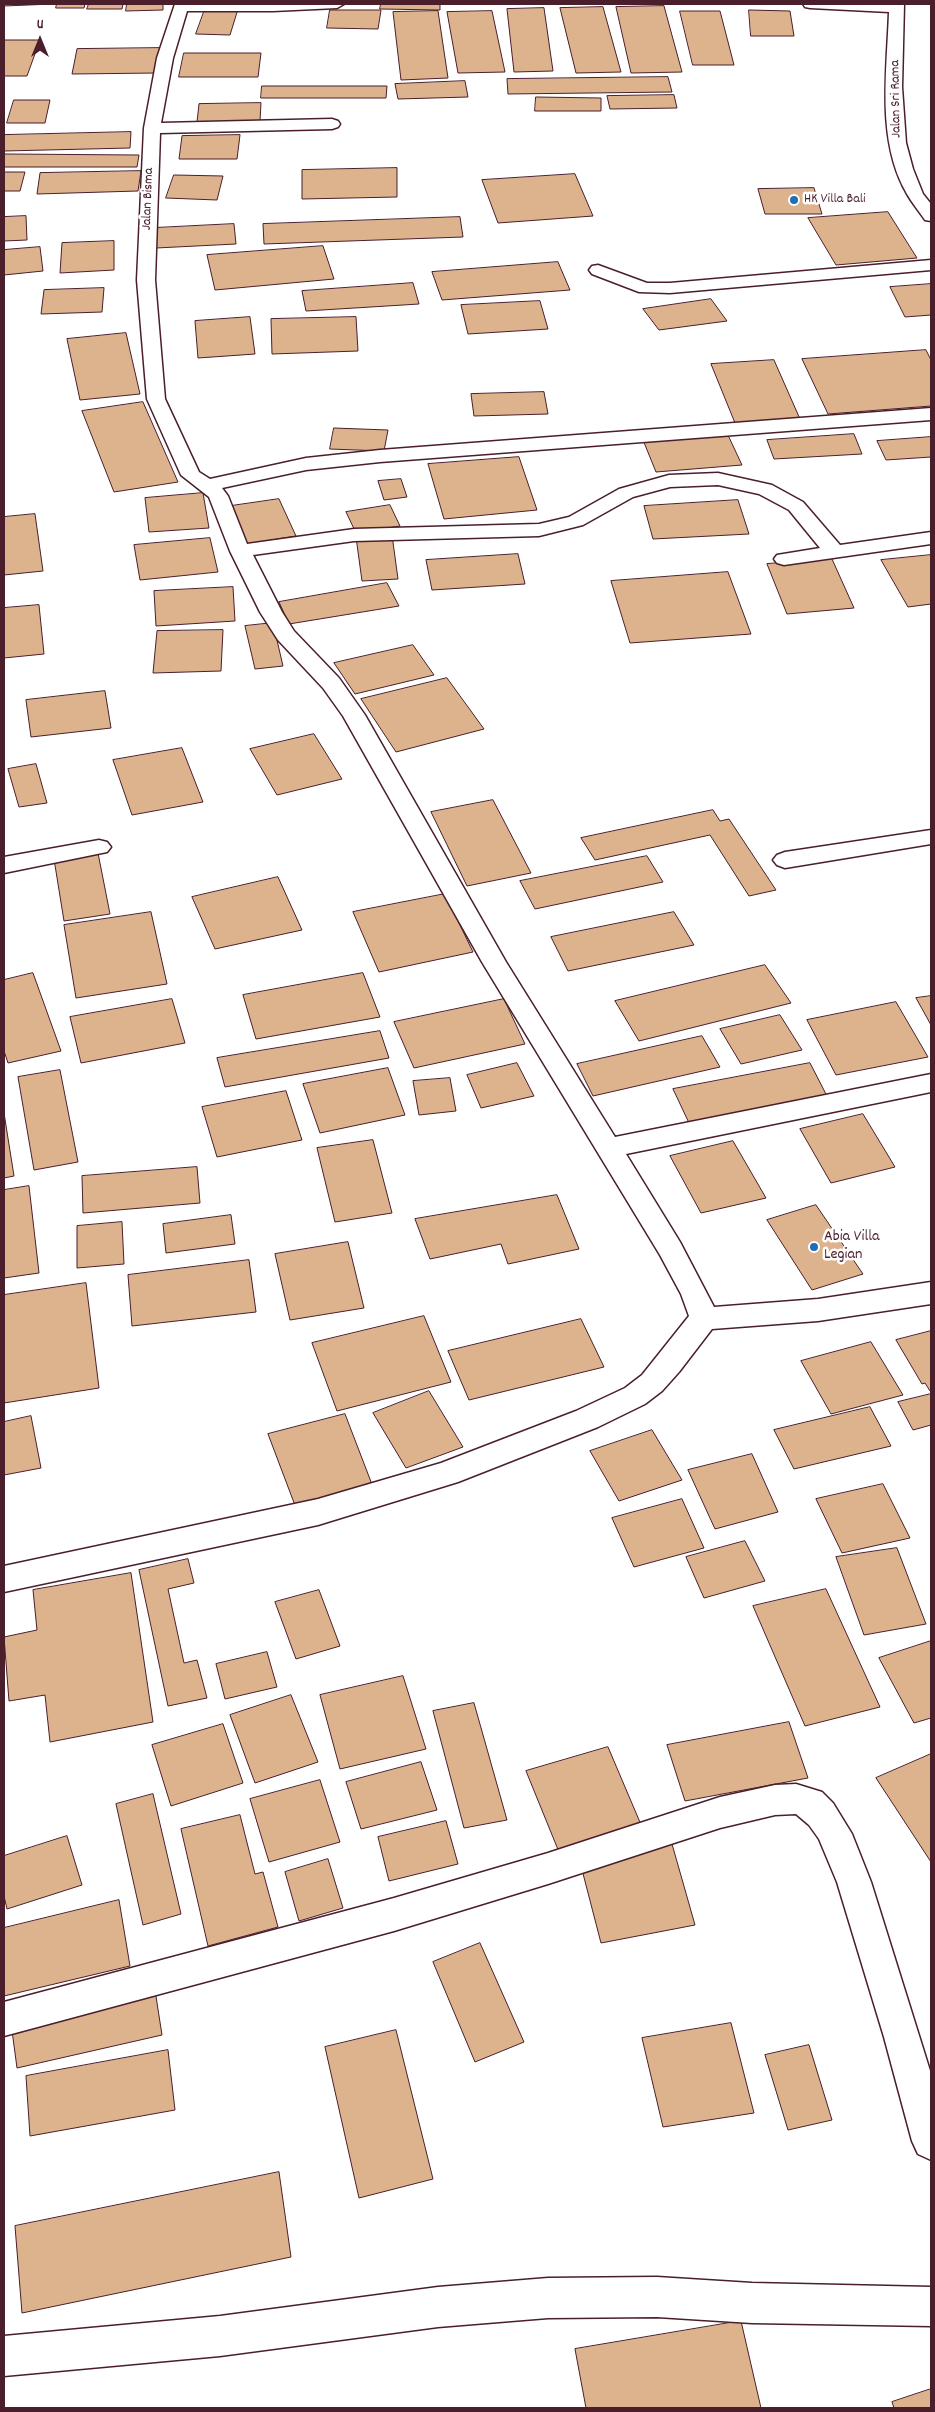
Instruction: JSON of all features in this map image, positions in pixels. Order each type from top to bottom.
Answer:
[{"type":"street","points":[[182,5],[273,7],[337,4]]},
{"type":"street","points":[[810,4],[896,6]]},
{"type":"street","name":"Jalan Bisma","points":[[182,5],[154,105],[152,128],[146,280],[156,398],[191,475],[213,490],[218,496],[240,551],[271,612],[286,635],[331,683],[354,715],[494,962],[670,1249],[695,1294],[704,1318]]},
{"type":"street","name":"Jalan Sri Rama","points":[[896,6],[895,132],[909,184],[919,202],[931,216]]},
{"type":"street","points":[[152,128],[332,124]]},
{"type":"street","points":[[598,270],[645,288],[670,288],[931,265]]},
{"type":"street","points":[[206,486],[306,464],[380,456],[931,414]]},
{"type":"street","points":[[240,551],[354,535],[539,530],[576,521],[626,493],[669,481],[718,478],[765,489],[796,506],[834,551]]},
{"type":"street","points":[[784,559],[931,538]]},
{"type":"street","points":[[785,860],[931,836]]},
{"type":"street","points":[[4,865],[99,847]]},
{"type":"street","points":[[608,1148],[931,1083]]},
{"type":"street","points":[[4,1579],[318,1512],[457,1469],[587,1419],[636,1396],[670,1364],[704,1318],[754,1317],[837,1309],[931,1293]]},
{"type":"street","points":[[4,2019],[536,1873],[729,1810],[794,1798],[807,1800],[829,1823],[849,1869],[905,2042],[931,2141]]},
{"type":"street","points":[[4,2356],[220,2336],[438,2307],[548,2298],[657,2297],[752,2303],[931,2307]]},
{"type":"building","points":[[4,4],[53,4],[4,6]]},
{"type":"building","points":[[57,4],[85,4],[84,8],[56,8]]},
{"type":"building","points":[[89,4],[123,4],[122,9],[87,9]]},
{"type":"building","points":[[127,4],[163,4],[163,10],[126,11]]},
{"type":"building","points":[[381,4],[440,4],[440,10],[380,9]]},
{"type":"building","points":[[664,6],[682,72],[631,73],[616,7]]},
{"type":"building","points":[[603,7],[621,72],[576,73],[560,8]]},
{"type":"building","points":[[544,8],[553,71],[514,72],[507,9]]},
{"type":"building","points":[[205,9],[238,9],[230,35],[196,34]]},
{"type":"building","points":[[330,10],[381,10],[378,29],[327,28]]},
{"type":"building","points":[[749,10],[790,11],[794,36],[751,36]]},
{"type":"building","points":[[438,11],[448,78],[401,80],[393,12]]},
{"type":"building","points":[[492,11],[505,72],[458,73],[447,12]]},
{"type":"building","points":[[680,11],[720,11],[734,65],[693,65]]},
{"type":"building","points":[[4,40],[40,40],[27,76],[4,76]]},
{"type":"building","points":[[160,48],[157,73],[72,74],[77,49]]},
{"type":"building","points":[[184,53],[261,53],[258,77],[179,77]]},
{"type":"building","points":[[668,77],[672,92],[508,94],[507,79]]},
{"type":"building","points":[[465,81],[468,97],[398,99],[395,84]]},
{"type":"building","points":[[262,86],[387,86],[386,98],[261,98]]},
{"type":"building","points":[[674,95],[677,108],[610,109],[607,96]]},
{"type":"building","points":[[536,97],[601,98],[601,111],[535,111]]},
{"type":"building","points":[[14,100],[50,100],[45,123],[7,123]]},
{"type":"building","points":[[261,103],[260,121],[197,122],[199,104]]},
{"type":"building","points":[[131,132],[130,148],[4,151],[4,135]]},
{"type":"building","points":[[240,135],[237,159],[179,159],[182,136]]},
{"type":"building","points":[[4,154],[139,155],[137,167],[4,167]]},
{"type":"building","points":[[397,168],[397,197],[302,199],[302,170]]},
{"type":"building","points":[[141,171],[138,191],[37,194],[40,173]]},
{"type":"building","points":[[4,172],[25,172],[20,191],[4,191]]},
{"type":"building","points":[[575,174],[593,216],[498,223],[482,180]]},
{"type":"building","points":[[174,175],[223,176],[217,200],[166,198]]},
{"type":"building","points":[[814,188],[822,214],[765,214],[758,189]]},
{"type":"building","points":[[888,212],[917,258],[836,265],[808,218]]},
{"type":"building","points":[[26,216],[27,240],[4,241],[4,217]]},
{"type":"building","points":[[460,217],[463,237],[264,244],[263,224]]},
{"type":"building","points":[[234,224],[236,244],[156,248],[154,228]]},
{"type":"building","points":[[114,241],[114,270],[60,273],[62,243]]},
{"type":"building","points":[[323,246],[334,279],[215,290],[207,255]]},
{"type":"building","points":[[40,247],[43,271],[4,275],[4,250]]},
{"type":"building","points":[[558,262],[570,290],[442,300],[432,272]]},
{"type":"building","points":[[413,283],[419,304],[306,311],[302,291]]},
{"type":"building","points":[[931,284],[931,315],[905,317],[890,287]]},
{"type":"building","points":[[104,288],[102,312],[41,314],[44,290]]},
{"type":"building","points":[[711,299],[727,321],[659,330],[643,309]]},
{"type":"building","points":[[540,301],[548,329],[468,334],[461,305]]},
{"type":"building","points":[[250,317],[255,354],[198,358],[195,321]]},
{"type":"building","points":[[356,317],[358,351],[272,354],[271,319]]},
{"type":"building","points":[[126,333],[140,394],[80,400],[67,339]]},
{"type":"building","points":[[926,350],[931,360],[931,406],[828,414],[802,359]]},
{"type":"building","points":[[774,360],[800,419],[735,423],[711,364]]},
{"type":"building","points":[[544,392],[548,414],[474,416],[471,394]]},
{"type":"building","points":[[143,402],[178,482],[114,492],[82,411]]},
{"type":"building","points":[[334,428],[388,430],[384,451],[330,449]]},
{"type":"building","points":[[727,433],[742,465],[656,472],[643,440]]},
{"type":"building","points":[[854,434],[862,454],[774,459],[767,440]]},
{"type":"building","points":[[931,437],[931,457],[886,460],[877,441]]},
{"type":"building","points":[[519,457],[537,510],[444,519],[428,464]]},
{"type":"building","points":[[401,479],[407,497],[384,500],[378,481]]},
{"type":"building","points":[[203,493],[209,528],[149,532],[145,498]]},
{"type":"building","points":[[279,499],[296,536],[247,544],[231,506]]},
{"type":"building","points":[[738,500],[749,534],[653,539],[644,506]]},
{"type":"building","points":[[390,505],[400,526],[356,533],[346,512]]},
{"type":"building","points":[[35,514],[43,571],[4,575],[4,517]]},
{"type":"building","points":[[392,535],[398,579],[362,581],[356,537]]},
{"type":"building","points":[[210,538],[218,572],[140,580],[134,545]]},
{"type":"building","points":[[518,554],[525,584],[432,590],[426,560]]},
{"type":"building","points":[[931,555],[931,604],[908,607],[881,560]]},
{"type":"building","points":[[832,559],[854,608],[787,614],[767,564]]},
{"type":"building","points":[[728,572],[751,634],[630,643],[611,581]]},
{"type":"building","points":[[387,583],[399,606],[289,624],[279,602]]},
{"type":"building","points":[[233,587],[235,621],[156,626],[154,591]]},
{"type":"building","points":[[39,605],[44,654],[4,658],[4,608]]},
{"type":"building","points":[[273,623],[283,666],[255,669],[245,626]]},
{"type":"building","points":[[223,630],[221,671],[153,673],[157,631]]},
{"type":"building","points":[[413,645],[434,675],[355,694],[334,663]]},
{"type":"building","points":[[447,678],[484,729],[396,752],[361,699]]},
{"type":"building","points":[[105,691],[111,728],[31,737],[26,700]]},
{"type":"building","points":[[314,734],[342,779],[277,795],[250,749]]},
{"type":"building","points":[[182,748],[203,802],[132,815],[113,760]]},
{"type":"building","points":[[36,764],[47,803],[19,807],[8,769]]},
{"type":"building","points":[[493,800],[531,873],[467,886],[431,812]]},
{"type":"building","points":[[713,810],[720,821],[729,819],[776,890],[749,896],[710,835],[595,860],[581,838]]},
{"type":"building","points":[[98,853],[110,914],[64,921],[54,859]]},
{"type":"building","points":[[647,856],[663,882],[535,909],[520,881]]},
{"type":"building","points":[[278,877],[302,930],[215,949],[192,897]]},
{"type":"building","points":[[445,894],[473,952],[379,972],[353,912]]},
{"type":"building","points":[[151,912],[167,984],[76,998],[64,925]]},
{"type":"building","points":[[674,912],[694,945],[568,971],[551,937]]},
{"type":"building","points":[[765,965],[791,1003],[639,1041],[615,1001]]},
{"type":"building","points":[[33,973],[61,1051],[8,1063],[4,1051],[4,980]]},
{"type":"building","points":[[363,973],[380,1017],[256,1039],[243,995]]},
{"type":"building","points":[[931,996],[931,1025],[916,998]]},
{"type":"building","points":[[172,999],[185,1043],[81,1063],[70,1017]]},
{"type":"building","points":[[504,999],[525,1044],[414,1068],[394,1022]]},
{"type":"building","points":[[896,1002],[928,1057],[836,1075],[807,1020]]},
{"type":"building","points":[[780,1015],[802,1050],[741,1064],[720,1029]]},
{"type":"building","points":[[380,1031],[389,1058],[225,1087],[217,1058]]},
{"type":"building","points":[[702,1036],[720,1067],[593,1096],[577,1064]]},
{"type":"building","points":[[517,1063],[534,1096],[481,1108],[467,1075]]},
{"type":"building","points":[[810,1063],[827,1096],[689,1123],[673,1089]]},
{"type":"building","points":[[388,1068],[405,1115],[320,1133],[303,1084]]},
{"type":"building","points":[[60,1070],[78,1162],[34,1170],[18,1077]]},
{"type":"building","points":[[450,1078],[456,1111],[419,1115],[413,1081]]},
{"type":"building","points":[[286,1091],[302,1140],[217,1157],[202,1107]]},
{"type":"building","points":[[4,1113],[14,1176],[4,1178]]},
{"type":"building","points":[[863,1114],[895,1167],[831,1183],[800,1129]]},
{"type":"building","points":[[373,1140],[392,1213],[335,1222],[317,1148]]},
{"type":"building","points":[[733,1141],[766,1198],[701,1213],[670,1156]]},
{"type":"building","points":[[197,1167],[200,1203],[83,1213],[82,1176]]},
{"type":"building","points":[[29,1186],[39,1273],[4,1278],[4,1190]]},
{"type":"building","points":[[557,1195],[579,1249],[508,1264],[501,1244],[430,1259],[415,1219]]},
{"type":"building","name":"Abia Villa Legian","points":[[816,1205],[863,1274],[812,1290],[767,1220]]},
{"type":"building","points":[[231,1215],[235,1244],[166,1253],[163,1224]]},
{"type":"building","points":[[122,1222],[124,1264],[77,1268],[77,1226]]},
{"type":"building","points":[[348,1242],[364,1308],[290,1320],[275,1254]]},
{"type":"building","points":[[249,1260],[256,1312],[132,1326],[128,1275]]},
{"type":"building","points":[[86,1283],[99,1388],[4,1403],[4,1295]]},
{"type":"building","points":[[424,1316],[451,1382],[337,1411],[312,1343]]},
{"type":"building","points":[[581,1319],[604,1367],[469,1400],[448,1351]]},
{"type":"building","points":[[931,1331],[930,1391],[925,1383],[922,1384],[896,1340]]},
{"type":"building","points":[[871,1342],[903,1395],[831,1414],[801,1361]]},
{"type":"building","points":[[429,1391],[463,1447],[406,1468],[373,1413]]},
{"type":"building","points":[[931,1394],[931,1425],[913,1430],[898,1402]]},
{"type":"building","points":[[870,1407],[891,1446],[794,1469],[774,1430]]},
{"type":"building","points":[[345,1414],[373,1487],[296,1508],[268,1434]]},
{"type":"building","points":[[31,1416],[41,1468],[4,1475],[4,1422]]},
{"type":"building","points":[[652,1430],[682,1480],[619,1501],[590,1451]]},
{"type":"building","points":[[752,1454],[778,1512],[715,1529],[688,1470]]},
{"type":"building","points":[[883,1484],[910,1538],[842,1553],[816,1499]]},
{"type":"building","points":[[682,1499],[704,1548],[634,1567],[612,1518]]},
{"type":"building","points":[[745,1541],[765,1581],[704,1598],[686,1557]]},
{"type":"building","points":[[897,1548],[926,1624],[864,1635],[836,1557]]},
{"type":"building","points":[[188,1559],[194,1583],[168,1589],[184,1663],[197,1660],[207,1698],[168,1706],[139,1570]]},
{"type":"building","points":[[131,1573],[153,1722],[50,1742],[45,1695],[9,1701],[4,1637],[37,1630],[33,1590]]},
{"type":"building","points":[[826,1589],[880,1707],[805,1726],[753,1606]]},
{"type":"building","points":[[319,1590],[340,1646],[296,1659],[275,1602]]},
{"type":"building","points":[[931,1641],[931,1718],[914,1723],[879,1658]]},
{"type":"building","points":[[267,1652],[277,1687],[225,1699],[216,1664]]},
{"type":"building","points":[[403,1676],[426,1749],[340,1769],[320,1695]]},
{"type":"building","points":[[291,1695],[318,1762],[255,1783],[230,1715]]},
{"type":"building","points":[[474,1703],[507,1820],[464,1828],[433,1711]]},
{"type":"building","points":[[789,1722],[808,1778],[685,1801],[667,1745]]},
{"type":"building","points":[[223,1724],[243,1783],[171,1806],[152,1745]]},
{"type":"building","points":[[608,1747],[642,1827],[559,1852],[526,1771]]},
{"type":"building","points":[[931,1754],[931,1862],[876,1778]]},
{"type":"building","points":[[421,1762],[437,1810],[361,1829],[346,1782]]},
{"type":"building","points":[[320,1780],[340,1842],[269,1862],[250,1799]]},
{"type":"building","points":[[153,1794],[181,1914],[143,1925],[116,1804]]},
{"type":"building","points":[[240,1815],[255,1874],[263,1872],[278,1927],[208,1946],[181,1829]]},
{"type":"building","points":[[446,1821],[458,1864],[389,1881],[378,1837]]},
{"type":"building","points":[[67,1836],[82,1885],[7,1909],[4,1896],[4,1856]]},
{"type":"building","points":[[672,1844],[695,1925],[601,1943],[580,1862]]},
{"type":"building","points":[[328,1859],[343,1908],[299,1921],[285,1872]]},
{"type":"building","points":[[119,1900],[130,1966],[4,1996],[4,1928]]},
{"type":"building","points":[[480,1943],[524,2042],[475,2062],[433,1962]]},
{"type":"building","points":[[155,1990],[162,2035],[17,2068],[11,2023]]},
{"type":"building","points":[[731,2023],[754,2113],[663,2127],[642,2038]]},
{"type":"building","points":[[396,2030],[433,2179],[359,2198],[325,2047]]},
{"type":"building","points":[[809,2045],[832,2120],[788,2130],[765,2055]]},
{"type":"building","points":[[168,2050],[175,2110],[30,2136],[26,2076]]},
{"type":"building","points":[[279,2172],[291,2257],[22,2313],[15,2226]]},
{"type":"building","points":[[741,2321],[761,2408],[586,2408],[575,2349]]},
{"type":"building","points":[[931,2389],[931,2408],[894,2408],[892,2402]]},
{"type":"place","name":"HK Villa Bali","points":[[794,200]]},
{"type":"place","name":"Abia Villa Legian","points":[[814,1247]]}]
